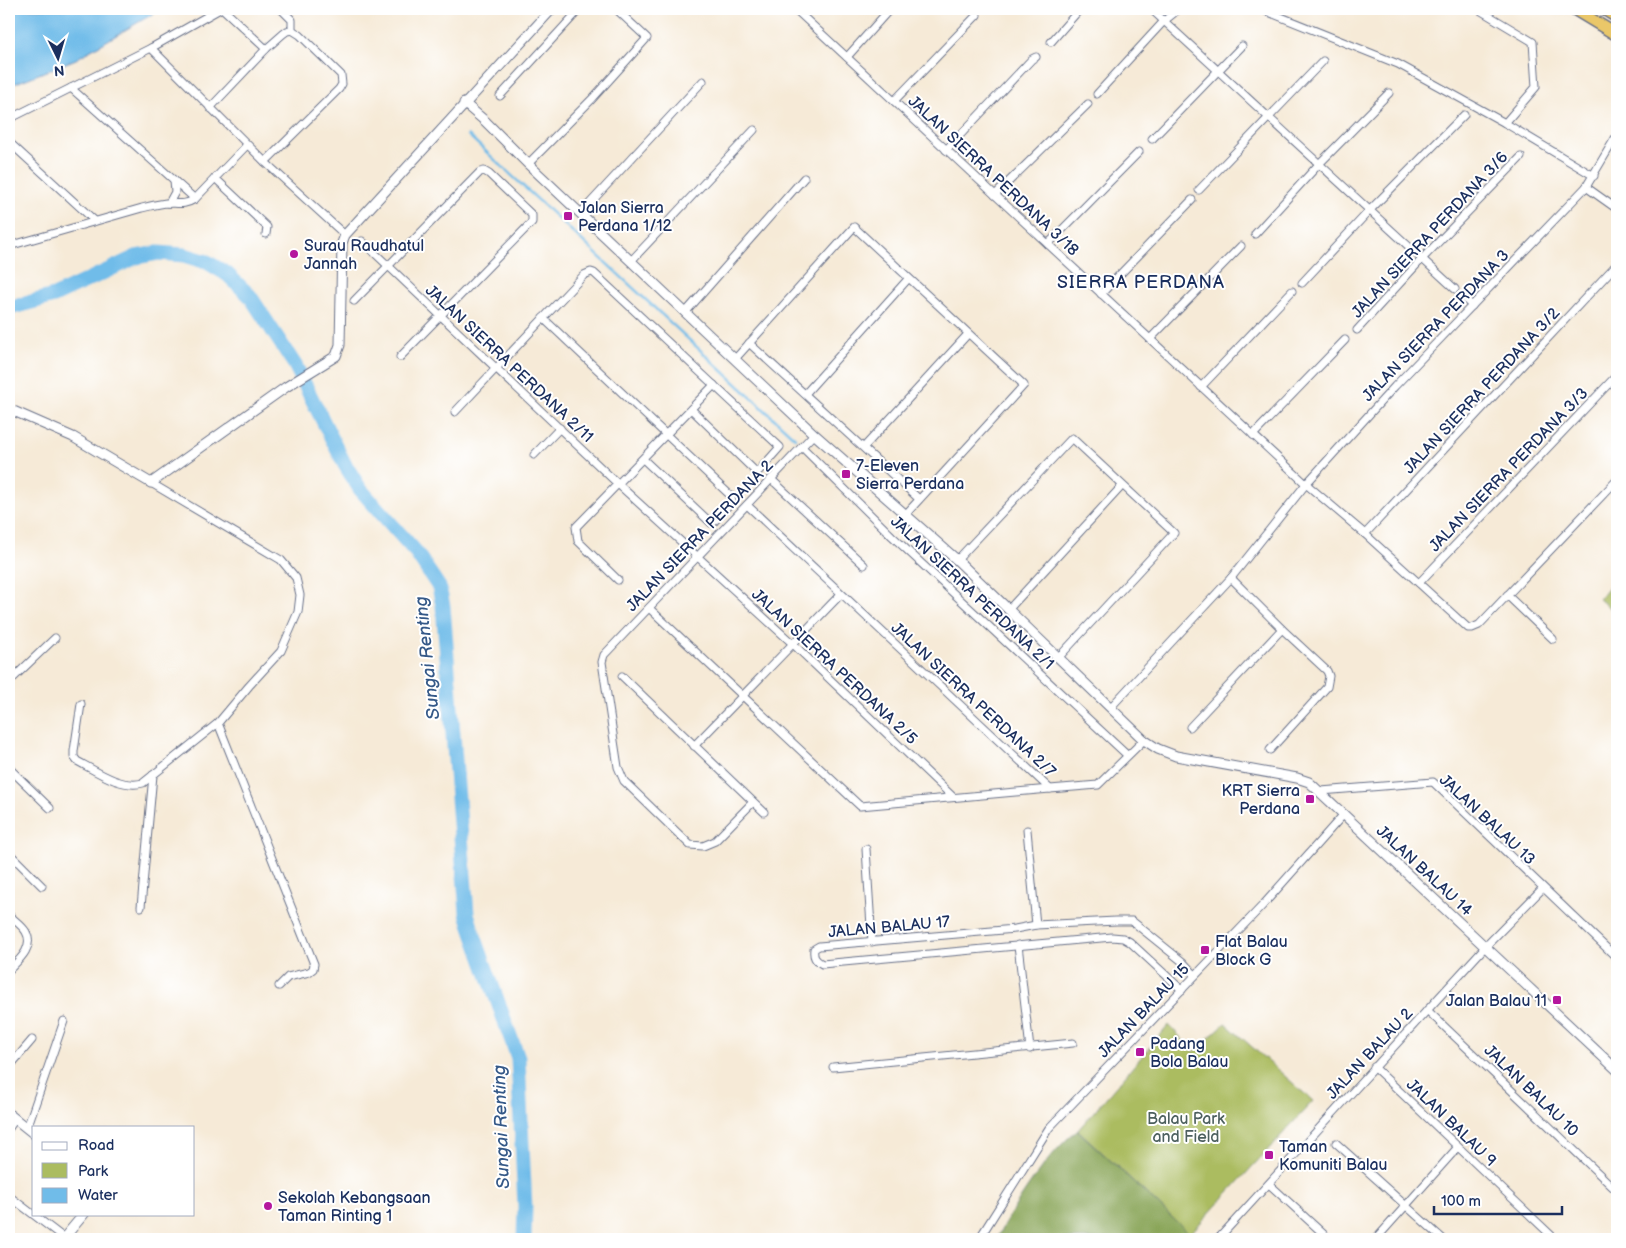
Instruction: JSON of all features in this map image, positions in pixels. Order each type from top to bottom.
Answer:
[{"type":"highway","points":[[1574,9],[1617,34]]},
{"type":"highway","points":[[1604,9],[1617,17]]},
{"type":"street","points":[[9,119],[150,48],[222,9],[266,49]]},
{"type":"street","points":[[281,9],[292,20],[292,30]]},
{"type":"street","points":[[152,483],[286,387],[336,356],[340,345],[342,242],[345,235],[551,9]]},
{"type":"street","points":[[500,96],[580,9]]},
{"type":"street","points":[[528,164],[593,98],[647,38],[616,9]]},
{"type":"street","name":"JALAN SIERRA PERDANA 3/18","points":[[795,9],[1306,484],[1365,534],[1468,628],[1479,625],[1507,595]]},
{"type":"street","points":[[847,57],[890,9]]},
{"type":"street","points":[[1051,42],[1080,9]]},
{"type":"street","points":[[1151,9],[1455,289]]},
{"type":"street","points":[[1097,94],[1164,21],[1179,9]]},
{"type":"street","points":[[1261,9],[1398,64],[1505,123],[1594,176]]},
{"type":"street","points":[[1478,9],[1533,42],[1536,86],[1505,123]]},
{"type":"street","points":[[894,101],[977,15]]},
{"type":"street","points":[[210,108],[266,49],[287,31],[292,30],[300,35],[341,74],[342,84],[339,89],[265,162]]},
{"type":"street","points":[[1152,139],[1242,46]]},
{"type":"street","points":[[150,48],[265,162],[345,235]]},
{"type":"street","points":[[946,150],[1036,57]]},
{"type":"street","points":[[1199,190],[1323,61]]},
{"type":"street","points":[[580,214],[703,80]]},
{"type":"street","points":[[71,88],[195,199]]},
{"type":"street","points":[[1255,234],[1319,164],[1389,93]]},
{"type":"street","name":"JALAN BALAU 14","points":[[464,103],[814,434],[956,560],[1144,740],[1158,750],[1176,756],[1297,778],[1309,782],[1485,947]]},
{"type":"street","points":[[995,195],[1088,104]]},
{"type":"street","points":[[1302,283],[1370,210],[1464,115]]},
{"type":"street","points":[[631,261],[754,130]]},
{"type":"street","name":"JALAN SIERRA PERDANA 3","points":[[1110,708],[1231,578],[1306,484],[1395,386],[1586,187],[1617,135]]},
{"type":"street","points":[[9,142],[95,221]]},
{"type":"street","points":[[9,246],[142,208],[169,203],[184,204],[195,199],[247,144]]},
{"type":"street","points":[[1048,244],[1139,152]]},
{"type":"street","name":"JALAN SIERRA PERDANA 3/6","points":[[1358,330],[1422,259],[1521,158]]},
{"type":"street","points":[[354,301],[480,172],[484,171],[489,174],[532,215],[532,222],[400,358]]},
{"type":"street","points":[[215,178],[267,227],[266,234]]},
{"type":"street","points":[[685,313],[804,178]]},
{"type":"street","points":[[169,203],[175,192],[174,180]]},
{"type":"street","points":[[1586,187],[1617,209]]},
{"type":"street","points":[[1101,294],[1192,200]]},
{"type":"street","points":[[735,359],[854,227],[1024,385],[905,515]]},
{"type":"street","name":"JALAN SIERRA PERDANA 2/11","points":[[362,240],[618,484],[697,556]]},
{"type":"street","points":[[1150,339],[1241,246]]},
{"type":"street","name":"JALAN SIERRA PERDANA 3/2","points":[[1365,534],[1617,264]]},
{"type":"street","points":[[455,412],[584,275],[591,272],[780,447],[757,473],[692,409]]},
{"type":"street","points":[[805,394],[908,279]]},
{"type":"street","points":[[1201,387],[1292,291]]},
{"type":"street","points":[[1463,297],[1472,306]]},
{"type":"street","points":[[543,318],[731,496],[732,501],[711,523],[643,459]]},
{"type":"street","points":[[864,447],[968,334]]},
{"type":"street","points":[[1253,435],[1345,340]]},
{"type":"street","points":[[749,343],[919,499]]},
{"type":"street","name":"JALAN SIERRA PERDANA 3/3","points":[[1419,582],[1617,375]]},
{"type":"street","points":[[618,580],[578,541],[576,527],[714,385]]},
{"type":"street","points":[[9,409],[73,437],[152,483],[281,560],[296,578],[300,595],[298,612],[281,651],[218,723],[143,783],[136,785],[123,783],[76,762],[74,751],[81,704]]},
{"type":"street","points":[[534,455],[560,428]]},
{"type":"street","name":"JALAN SIERRA PERDANA 2","points":[[753,802],[715,841],[708,845],[690,845],[624,781],[618,767],[602,662],[604,655],[814,434]]},
{"type":"street","points":[[956,560],[1072,438],[1174,533],[1058,658]]},
{"type":"street","name":"JALAN SIERRA PERDANA 2/1","points":[[802,447],[892,536],[1128,755]]},
{"type":"street","points":[[772,479],[864,565]]},
{"type":"street","points":[[1552,639],[1507,595],[1617,480]]},
{"type":"street","points":[[1008,610],[1122,486]]},
{"type":"street","name":"JALAN SIERRA PERDANA 2/7","points":[[747,506],[1050,789],[1098,784],[1144,740]]},
{"type":"street","name":"JALAN SIERRA PERDANA 2/5","points":[[697,556],[793,644],[953,797]]},
{"type":"street","points":[[1231,578],[1282,629],[1328,671],[1327,687],[1270,750]]},
{"type":"street","points":[[694,746],[842,594]]},
{"type":"street","points":[[649,608],[744,695],[860,806],[1050,789]]},
{"type":"street","points":[[1190,727],[1282,629]]},
{"type":"street","points":[[9,680],[55,638]]},
{"type":"street","points":[[622,676],[764,812]]},
{"type":"street","points":[[218,723],[314,964],[313,969],[309,972],[288,977],[279,986]]},
{"type":"street","points":[[9,768],[50,808]]},
{"type":"street","points":[[141,907],[153,776]]},
{"type":"street","name":"JALAN BALAU 13","points":[[1320,791],[1433,782],[1617,958]]},
{"type":"street","name":"JALAN BALAU 15","points":[[979,1239],[1049,1128],[1263,905],[1344,814]]},
{"type":"street","points":[[1027,830],[1036,925]]},
{"type":"street","points":[[866,849],[872,942]]},
{"type":"street","points":[[9,853],[42,886]]},
{"type":"street","name":"JALAN BALAU 2","points":[[1218,1239],[1485,947],[1543,888]]},
{"type":"street","points":[[9,915],[27,933],[28,944],[24,955],[9,970]]},
{"type":"street","name":"JALAN BALAU 17","points":[[1182,990],[1123,938],[1112,937],[1018,945],[822,964],[815,960],[813,954],[814,948],[820,946],[1015,929],[1036,925],[1132,921],[1142,927],[1183,962],[1195,975]]},
{"type":"street","points":[[1018,945],[1030,1049]]},
{"type":"street","points":[[1485,947],[1617,1070]]},
{"type":"street","name":"JALAN BALAU 10","points":[[1427,1010],[1617,1191]]},
{"type":"street","points":[[32,1126],[64,1021]]},
{"type":"street","points":[[9,1067],[32,1040]]},
{"type":"street","points":[[833,1067],[1030,1049],[1073,1043]]},
{"type":"street","name":"JALAN BALAU 9","points":[[1374,1067],[1555,1239]]},
{"type":"street","points":[[9,1128],[12,1117],[31,1131]]},
{"type":"street","points":[[1336,1143],[1443,1239]]},
{"type":"street","points":[[1376,1239],[1458,1146]]},
{"type":"street","points":[[1269,1184],[1328,1239]]},
{"type":"street","points":[[9,1196],[32,1214]]},
{"type":"street","points":[[34,1216],[63,1239],[82,1216]]},
{"type":"green space","points":[[1617,576],[1617,614],[1599,599]]},
{"type":"green space","name":"Balau Park and Field","points":[[1225,1023],[1313,1101],[1190,1234],[1078,1130],[1169,1025],[1194,1052]]},
{"type":"green space","points":[[1077,1130],[1190,1234],[1191,1239],[996,1239],[1022,1195],[1042,1167]]},
{"type":"water","points":[[9,9],[161,9],[76,59],[9,86]]},
{"type":"waterway","points":[[468,135],[795,438]]},
{"type":"waterway","name":"Sungai Renting","points":[[9,308],[54,296],[136,257],[158,253],[184,255],[207,262],[227,274],[250,296],[295,365],[344,463],[360,489],[415,551],[439,587],[443,606],[467,913],[518,1058],[525,1207],[524,1239]]},
{"type":"place","name":"Jalan Sierra Perdana 1/12","points":[[568,216]]},
{"type":"place","name":"Surau Raudhatul Jannah","points":[[294,254]]},
{"type":"place","name":"7-Eleven Sierra Perdana","points":[[846,474]]},
{"type":"place","name":"KRT Sierra Perdana","points":[[1310,799]]},
{"type":"place","name":"Flat Balau Block G","points":[[1205,950]]},
{"type":"place","name":"Jalan Balau 11","points":[[1557,1000]]},
{"type":"place","name":"Padang Bola Balau","points":[[1140,1052]]},
{"type":"place","name":"Taman Komuniti Balau","points":[[1269,1155]]},
{"type":"place","name":"Sekolah Kebangsaan Taman Rinting 1","points":[[268,1206]]},
{"type":"district","name":"SIERRA PERDANA","points":[[1141,282]]}]
